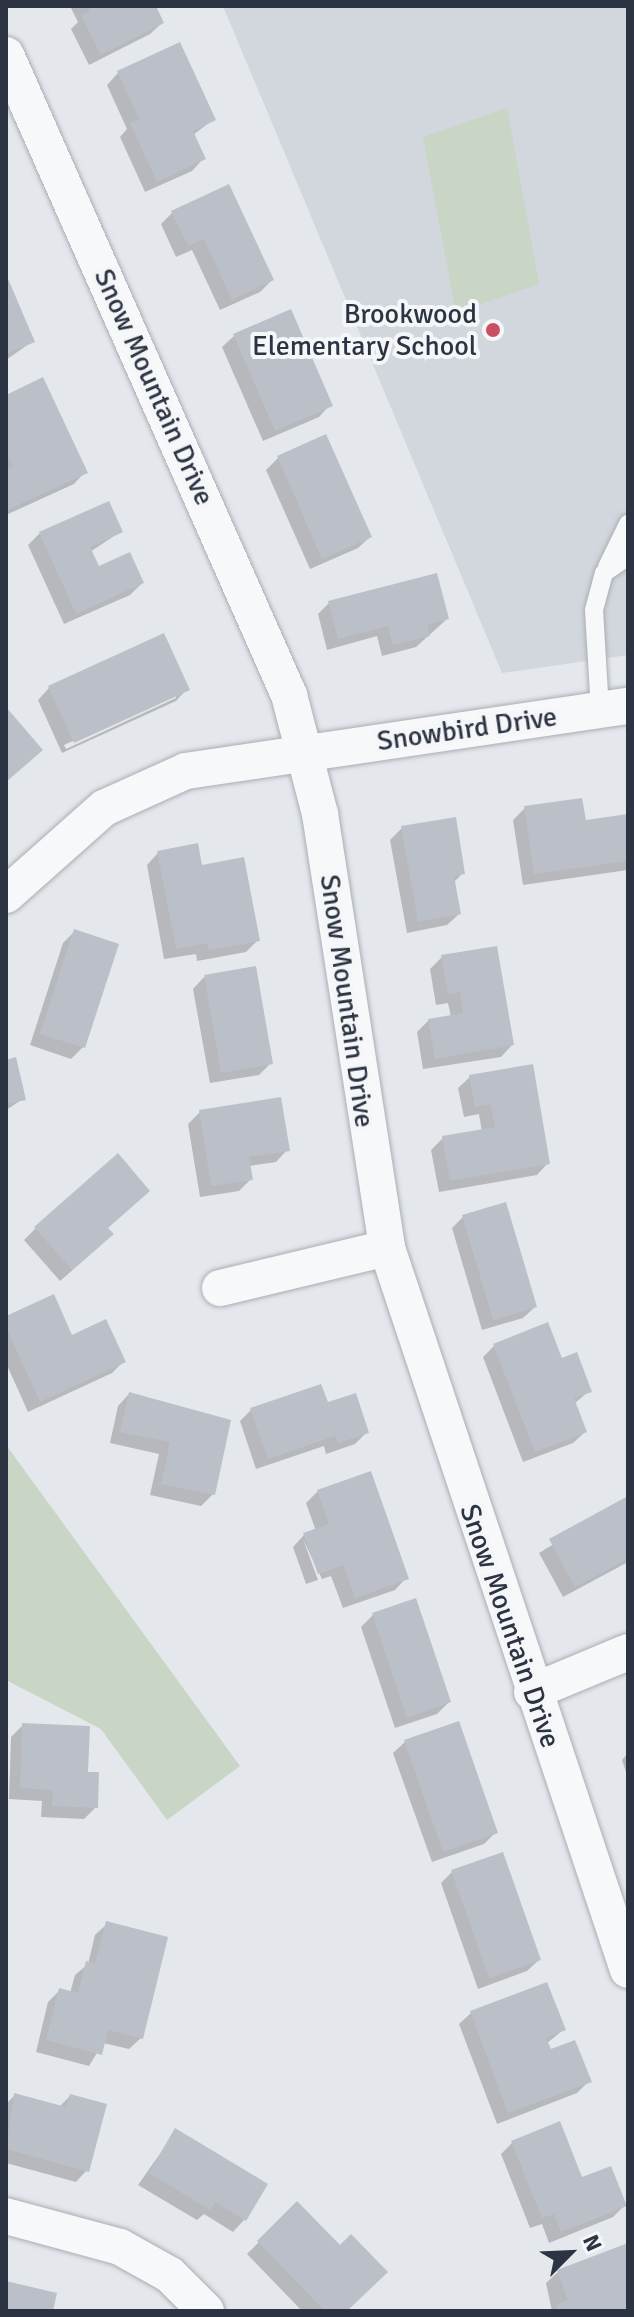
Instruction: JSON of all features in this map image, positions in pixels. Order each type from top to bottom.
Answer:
[{"type":"street","name":"Snow Mountain Drive","points":[[6,55],[282,681],[306,751],[387,1248],[532,1692],[628,1970]]},
{"type":"street","name":"Snowbird Drive","points":[[6,895],[76,830],[144,786],[186,771],[306,751],[614,709]]},
{"type":"street","points":[[220,1288],[387,1248]]},
{"type":"street","points":[[532,1692],[628,1652]]},
{"type":"street","points":[[6,2216],[120,2247],[170,2275],[206,2311]]},
{"type":"lane","points":[[614,709],[594,610],[604,573],[628,524]]},
{"type":"lane","points":[[604,573],[628,556]]},
{"type":"shaded area","name":"Brookwood Elementary School","points":[[223,6],[628,6],[628,655],[502,673]]},
{"type":"green space","points":[[507,108],[539,284],[456,313],[423,137]]},
{"type":"green space","points":[[6,1445],[240,1766],[167,1820],[101,1729],[6,1680]]},
{"type":"building","points":[[87,6],[156,6],[164,23],[101,55],[81,15],[90,11]]},
{"type":"building","points":[[180,42],[216,120],[193,131],[206,159],[157,182],[130,123],[139,119],[117,71]]},
{"type":"building","points":[[229,184],[274,280],[232,300],[204,239],[188,246],[171,211]]},
{"type":"building","points":[[6,274],[35,342],[6,354]]},
{"type":"building","points":[[291,309],[333,406],[275,431],[233,334]]},
{"type":"building","points":[[43,377],[88,473],[7,510],[6,469],[13,466],[6,452],[6,395]]},
{"type":"building","points":[[326,434],[372,537],[322,559],[277,456]]},
{"type":"building","points":[[109,501],[123,532],[90,547],[99,566],[130,552],[144,583],[76,614],[39,532]]},
{"type":"building","points":[[437,573],[449,619],[427,625],[430,636],[393,645],[388,626],[338,639],[328,601]]},
{"type":"building","points":[[164,633],[190,690],[74,743],[48,686]]},
{"type":"building","points":[[6,707],[43,750],[6,782]]},
{"type":"building","points":[[582,798],[586,820],[628,814],[628,861],[534,874],[524,806]]},
{"type":"building","points":[[456,817],[465,874],[454,876],[461,914],[418,922],[401,826]]},
{"type":"building","points":[[198,843],[202,865],[244,857],[260,941],[209,950],[207,943],[176,949],[157,851]]},
{"type":"building","points":[[74,929],[119,944],[85,1048],[40,1034]]},
{"type":"building","points":[[497,946],[514,1045],[435,1059],[428,1019],[463,1013],[460,992],[448,994],[441,955]]},
{"type":"building","points":[[256,966],[273,1064],[221,1073],[204,975]]},
{"type":"building","points":[[16,1057],[26,1100],[6,1104],[6,1060]]},
{"type":"building","points":[[533,1064],[550,1164],[450,1181],[442,1136],[495,1127],[490,1104],[475,1107],[469,1075]]},
{"type":"building","points":[[281,1097],[290,1151],[249,1157],[253,1180],[211,1186],[199,1110]]},
{"type":"building","points":[[118,1153],[150,1191],[108,1228],[114,1234],[72,1270],[34,1227]]},
{"type":"building","points":[[506,1202],[537,1307],[493,1320],[462,1215]]},
{"type":"building","points":[[54,1294],[72,1335],[106,1319],[126,1362],[40,1402],[6,1327],[6,1316]]},
{"type":"building","points":[[548,1322],[562,1358],[577,1352],[592,1392],[574,1398],[587,1432],[535,1452],[493,1344]]},
{"type":"building","points":[[321,1384],[328,1402],[356,1393],[369,1433],[338,1443],[335,1436],[268,1459],[250,1408]]},
{"type":"building","points":[[129,1392],[231,1420],[215,1495],[161,1484],[170,1442],[120,1432]]},
{"type":"building","points":[[371,1471],[409,1579],[355,1598],[343,1565],[318,1574],[303,1533],[329,1524],[317,1490]]},
{"type":"building","points":[[628,1496],[628,1559],[575,1587],[549,1539]]},
{"type":"building","points":[[416,1598],[451,1702],[407,1718],[372,1613]]},
{"type":"building","points":[[459,1721],[498,1833],[443,1852],[404,1740]]},
{"type":"building","points":[[22,1723],[90,1726],[88,1772],[99,1772],[98,1808],[52,1806],[53,1790],[20,1788]]},
{"type":"building","points":[[503,1852],[541,1960],[489,1978],[451,1870]]},
{"type":"building","points":[[106,1921],[168,1937],[143,2039],[108,2030],[102,2055],[46,2040],[59,1988],[78,1993],[86,1961],[95,1963]]},
{"type":"building","points":[[547,1982],[566,2030],[546,2038],[551,2049],[575,2040],[592,2082],[508,2113],[470,2011]]},
{"type":"building","points":[[14,2093],[66,2107],[70,2094],[107,2104],[89,2172],[6,2149]]},
{"type":"building","points":[[560,2121],[582,2177],[611,2166],[627,2206],[561,2232],[554,2214],[542,2218],[511,2141]]},
{"type":"building","points":[[175,2128],[268,2184],[246,2221],[215,2202],[210,2210],[149,2173]]},
{"type":"building","points":[[297,2201],[340,2245],[351,2234],[388,2272],[347,2311],[325,2311],[257,2241]]},
{"type":"building","points":[[628,2243],[628,2311],[558,2311],[556,2305],[568,2300],[557,2270]]},
{"type":"building","points":[[6,2281],[57,2293],[53,2311],[6,2311]]},
{"type":"place","name":"Brookwood Elementary School","points":[[493,330]]}]
